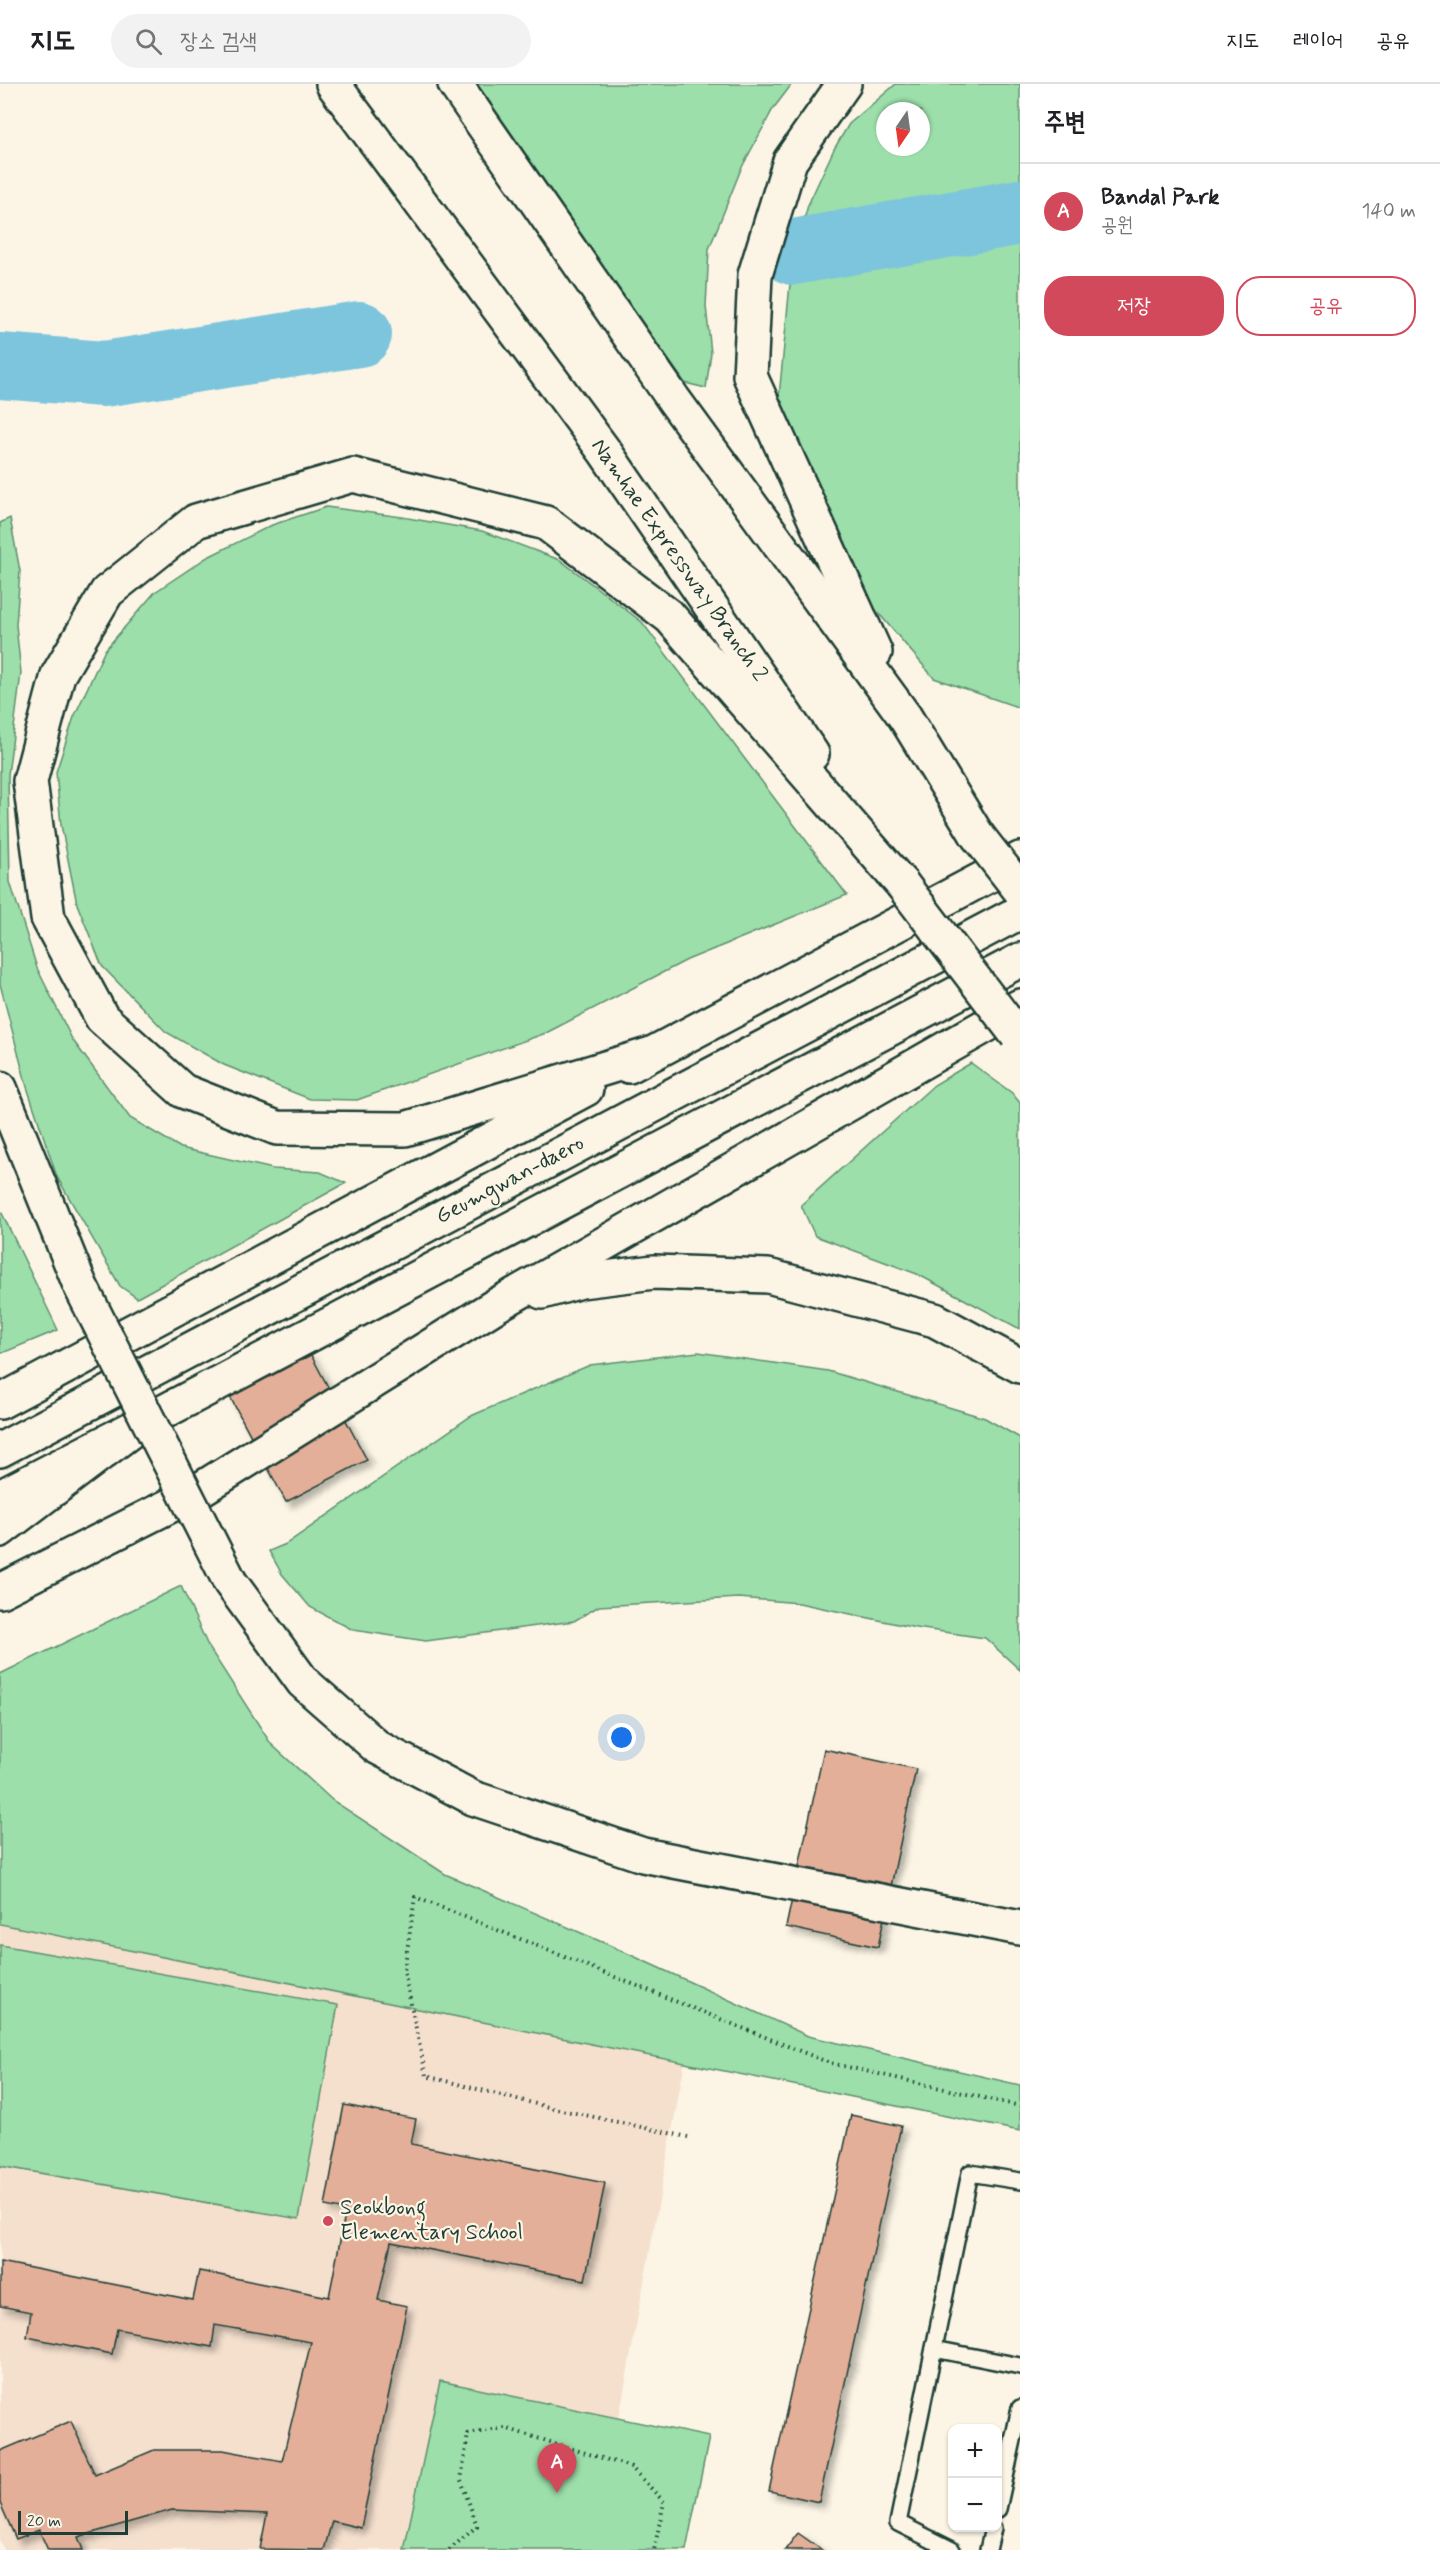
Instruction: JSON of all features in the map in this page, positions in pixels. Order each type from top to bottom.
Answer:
[{"type":"main road","name":"Namhae Expressway Branch 2","points":[[333,84],[605,452],[902,884],[1019,1026]]},
{"type":"main road","points":[[455,84],[674,399],[905,717],[977,835],[1020,890]]},
{"type":"main road","points":[[844,84],[790,161],[755,275],[750,376],[905,717]]},
{"type":"main road","points":[[648,1055],[405,1129],[277,1128],[183,1091],[102,1018],[48,918],[30,781],[58,675],[107,592],[195,521],[353,475],[546,523],[670,617],[902,884]]},
{"type":"main road","points":[[988,878],[1020,854]]},
{"type":"main road","points":[[0,1402],[1020,859]]},
{"type":"main road","name":"Geumgwan-daero","points":[[0,1450],[1020,912]]},
{"type":"main road","name":"Geumgwan-daero","points":[[0,1497],[1020,960]]},
{"type":"main road","points":[[0,1591],[193,1494],[495,1306],[1019,1026]]},
{"type":"main road","points":[[0,1088],[80,1285],[230,1582],[303,1682],[377,1747],[473,1798],[643,1855],[1020,1928]]},
{"type":"main road","points":[[495,1306],[581,1281],[654,1272],[768,1276],[935,1320],[1020,1366]]},
{"type":"main road","points":[[0,1530],[137,1426]]},
{"type":"lane","points":[[952,2550],[898,2523],[970,2173],[1020,2181]]},
{"type":"lane","points":[[934,2349],[1020,2366]]},
{"type":"lane","points":[[1002,2491],[1020,2408]]},
{"type":"lane","points":[[988,2550],[992,2532]]},
{"type":"path","points":[[688,2137],[552,2108],[426,2076],[404,1971],[415,1897],[830,2063],[1020,2106]]},
{"type":"path","points":[[449,2550],[477,2526],[461,2480],[468,2434],[505,2428],[631,2467],[664,2502],[654,2550]]},
{"type":"shaded area","name":"Seokbong Elementary School","points":[[0,1924],[685,2061],[619,2418],[440,2381],[404,2550],[4,2550],[0,2541]]},
{"type":"green space","points":[[475,84],[792,84],[773,109],[741,169],[709,249],[706,306],[711,353],[706,388],[685,383]]},
{"type":"green space","points":[[896,84],[1020,84],[1020,708],[934,678],[828,554],[778,407],[792,264],[808,205],[834,149],[849,124]]},
{"type":"green space","points":[[326,507],[482,531],[560,560],[642,622],[847,895],[687,960],[546,1033],[357,1100],[310,1099],[224,1065],[166,1032],[102,966],[77,904],[61,825],[56,772],[74,717],[105,650],[155,592],[206,558],[272,525]]},
{"type":"green space","points":[[10,518],[20,571],[16,625],[21,673],[8,775],[10,882],[37,968],[72,1039],[130,1118],[181,1148],[273,1169],[320,1172],[346,1183],[137,1298],[120,1286],[57,1177],[27,1087],[0,984],[0,523]]},
{"type":"green space","points":[[971,1063],[1012,1093],[1020,1103],[1020,1329],[917,1274],[815,1236],[801,1205],[934,1085]]},
{"type":"green space","points":[[0,1209],[58,1330],[0,1354]]},
{"type":"green space","points":[[698,1352],[828,1371],[985,1418],[1020,1438],[1020,1670],[985,1638],[916,1628],[799,1603],[739,1598],[599,1606],[574,1621],[426,1641],[353,1630],[310,1607],[282,1574],[269,1551],[286,1544],[471,1416],[590,1365]]},
{"type":"green space","points":[[181,1586],[208,1646],[271,1744],[332,1800],[445,1874],[609,1945],[808,2036],[1020,2085],[1020,2131],[0,1924],[0,1674]]},
{"type":"green space","points":[[0,1945],[338,2005],[299,2219],[0,2166]]},
{"type":"green space","points":[[440,2381],[709,2437],[686,2550],[404,2550]]},
{"type":"building","points":[[310,1353],[367,1460],[286,1502],[229,1395]]},
{"type":"building","points":[[824,1749],[916,1769],[878,1947],[786,1927]]},
{"type":"building","points":[[344,2105],[416,2119],[411,2144],[605,2183],[585,2280],[391,2242],[378,2300],[407,2306],[361,2528],[332,2521],[324,2550],[260,2549],[267,2514],[172,2510],[78,2537],[83,2550],[48,2550],[39,2530],[16,2539],[0,2503],[0,2451],[71,2421],[95,2475],[154,2450],[223,2450],[282,2461],[311,2342],[215,2325],[212,2347],[117,2329],[112,2354],[27,2337],[31,2312],[0,2306],[0,2262],[193,2300],[199,2271],[329,2297],[346,2210],[325,2206]]},
{"type":"building","points":[[851,2115],[901,2126],[819,2502],[769,2491]]},
{"type":"building","points":[[798,2533],[822,2550],[785,2550]]},
{"type":"waterway","points":[[793,252],[1020,212]]},
{"type":"waterway","points":[[0,366],[104,374],[359,334]]},
{"type":"place","name":"Seokbong Elementary School","points":[[328,2221]]},
{"type":"place","name":"Bandal Park","points":[[557,2493]]}]
